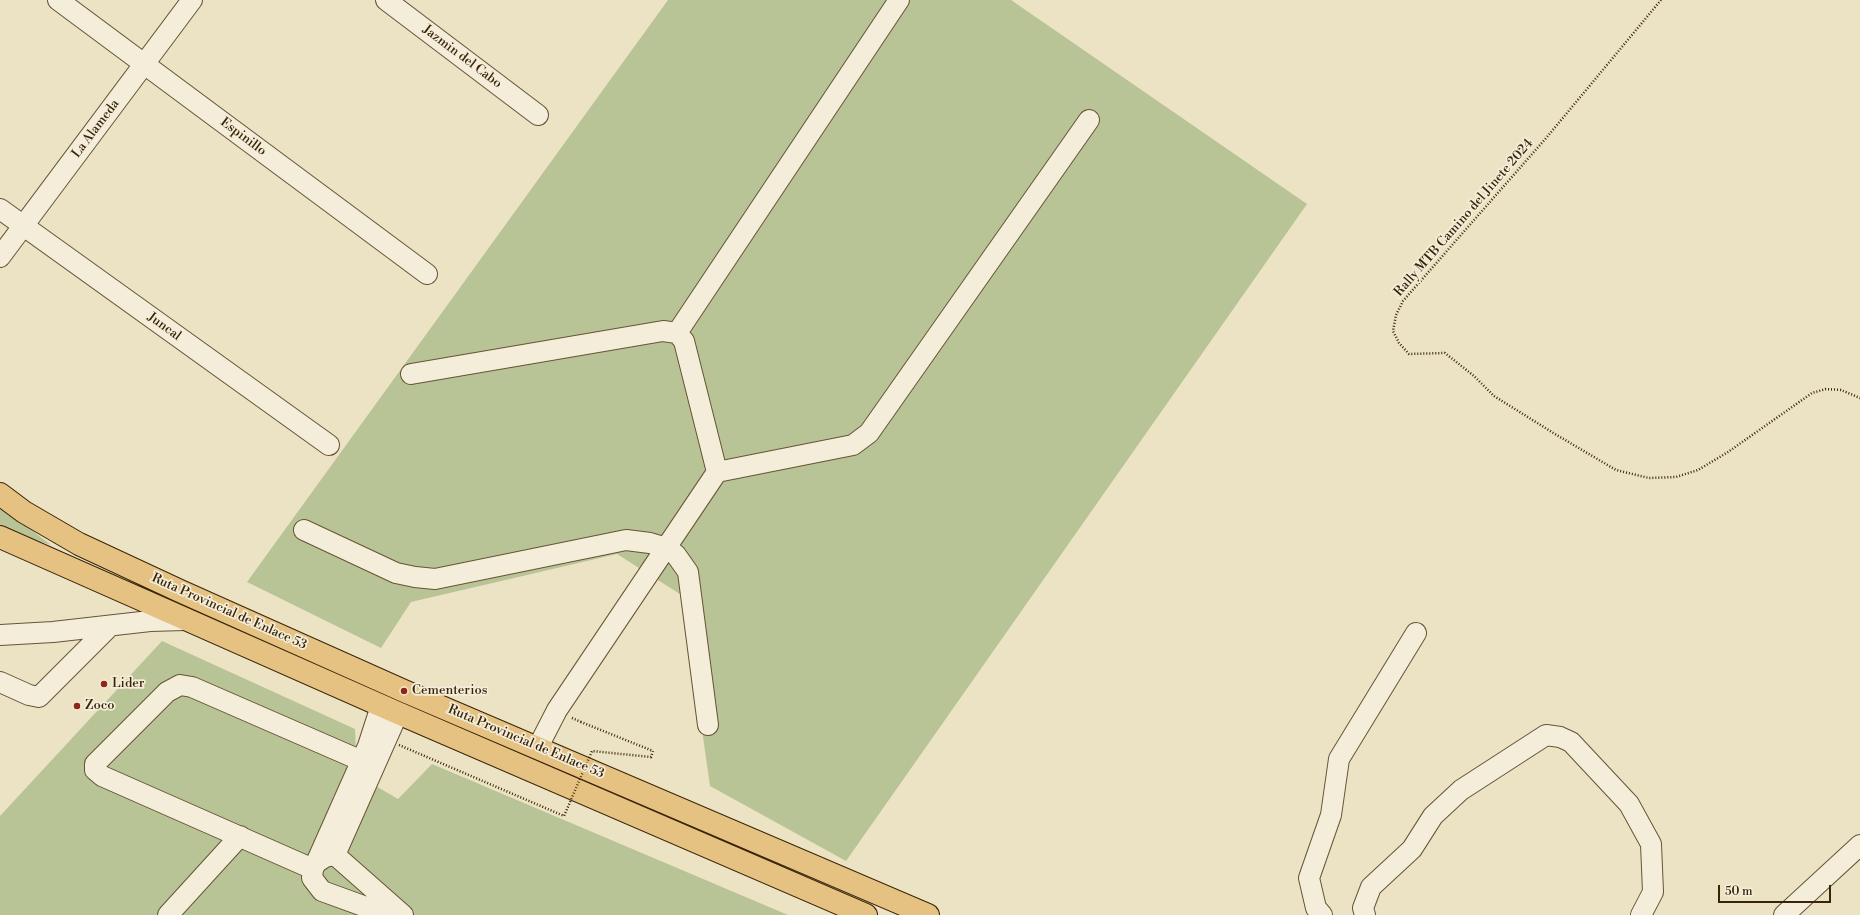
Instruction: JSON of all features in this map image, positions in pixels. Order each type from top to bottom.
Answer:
[{"type":"main road","name":"Ruta Provincial de Enlace 53","points":[[0,494],[24,512],[79,544],[180,591],[404,691],[928,915]]},
{"type":"main road","name":"Ruta Provincial de Enlace 53","points":[[0,537],[389,710],[866,915]]},
{"type":"street","name":"Espinillo","points":[[58,0],[427,274]]},
{"type":"street","name":"La Alameda","points":[[0,257],[192,0]]},
{"type":"street","name":"Jazmin del Cabo","points":[[386,0],[538,115]]},
{"type":"street","points":[[677,334],[899,0]]},
{"type":"street","points":[[538,747],[557,710],[717,472],[853,445],[869,433],[1089,120]]},
{"type":"street","name":"Juncal","points":[[0,209],[329,445]]},
{"type":"street","points":[[411,374],[663,331],[677,334],[684,341],[717,472]]},
{"type":"street","points":[[304,530],[396,573],[415,578],[435,579],[626,540],[650,543],[667,548],[676,555],[688,572],[708,725]]},
{"type":"street","points":[[0,635],[53,632],[150,621],[185,620]]},
{"type":"street","points":[[0,682],[29,695],[39,696],[110,626]]},
{"type":"street","points":[[1322,915],[1316,908],[1309,878],[1331,815],[1339,759],[1416,633]]},
{"type":"street","points":[[314,866],[240,836],[102,776],[95,770],[95,764],[167,692],[180,685],[192,687],[362,761]]},
{"type":"street","points":[[388,915],[322,891],[312,878],[314,866],[368,746],[389,710]]},
{"type":"street","points":[[335,855],[389,710]]},
{"type":"street","points":[[1365,915],[1363,908],[1371,887],[1412,850],[1433,816],[1461,790],[1546,735],[1560,737],[1572,742],[1629,804],[1650,844],[1653,892],[1640,915]]},
{"type":"street","points":[[168,915],[240,836]]},
{"type":"street","points":[[1784,915],[1860,845]]},
{"type":"street","points":[[314,866],[325,857],[335,855]]},
{"type":"street","points":[[335,855],[403,915]]},
{"type":"path","name":"Rally MTB Camino del Jinete 2024","points":[[1661,0],[1547,137],[1408,296],[1396,315],[1393,331],[1399,343],[1409,354],[1445,353],[1474,376],[1494,396],[1555,434],[1616,470],[1649,478],[1676,477],[1698,470],[1728,452],[1812,393],[1826,389],[1841,390],[1860,398]]},
{"type":"path","points":[[399,745],[564,816],[592,751],[651,757],[653,751],[581,722]]},
{"type":"green space","points":[[668,0],[1011,0],[1307,204],[846,861],[710,786],[683,596],[617,554],[411,602],[381,648],[247,582]]},
{"type":"green space","points":[[0,506],[51,545],[0,528]]},
{"type":"green space","points":[[162,641],[355,729],[357,775],[398,799],[432,764],[788,915],[0,915],[0,816]]},
{"type":"place","name":"Lider","points":[[104,684]]},
{"type":"place","name":"Cementerios","points":[[404,691]]},
{"type":"place","name":"Zoco","points":[[77,706]]}]
